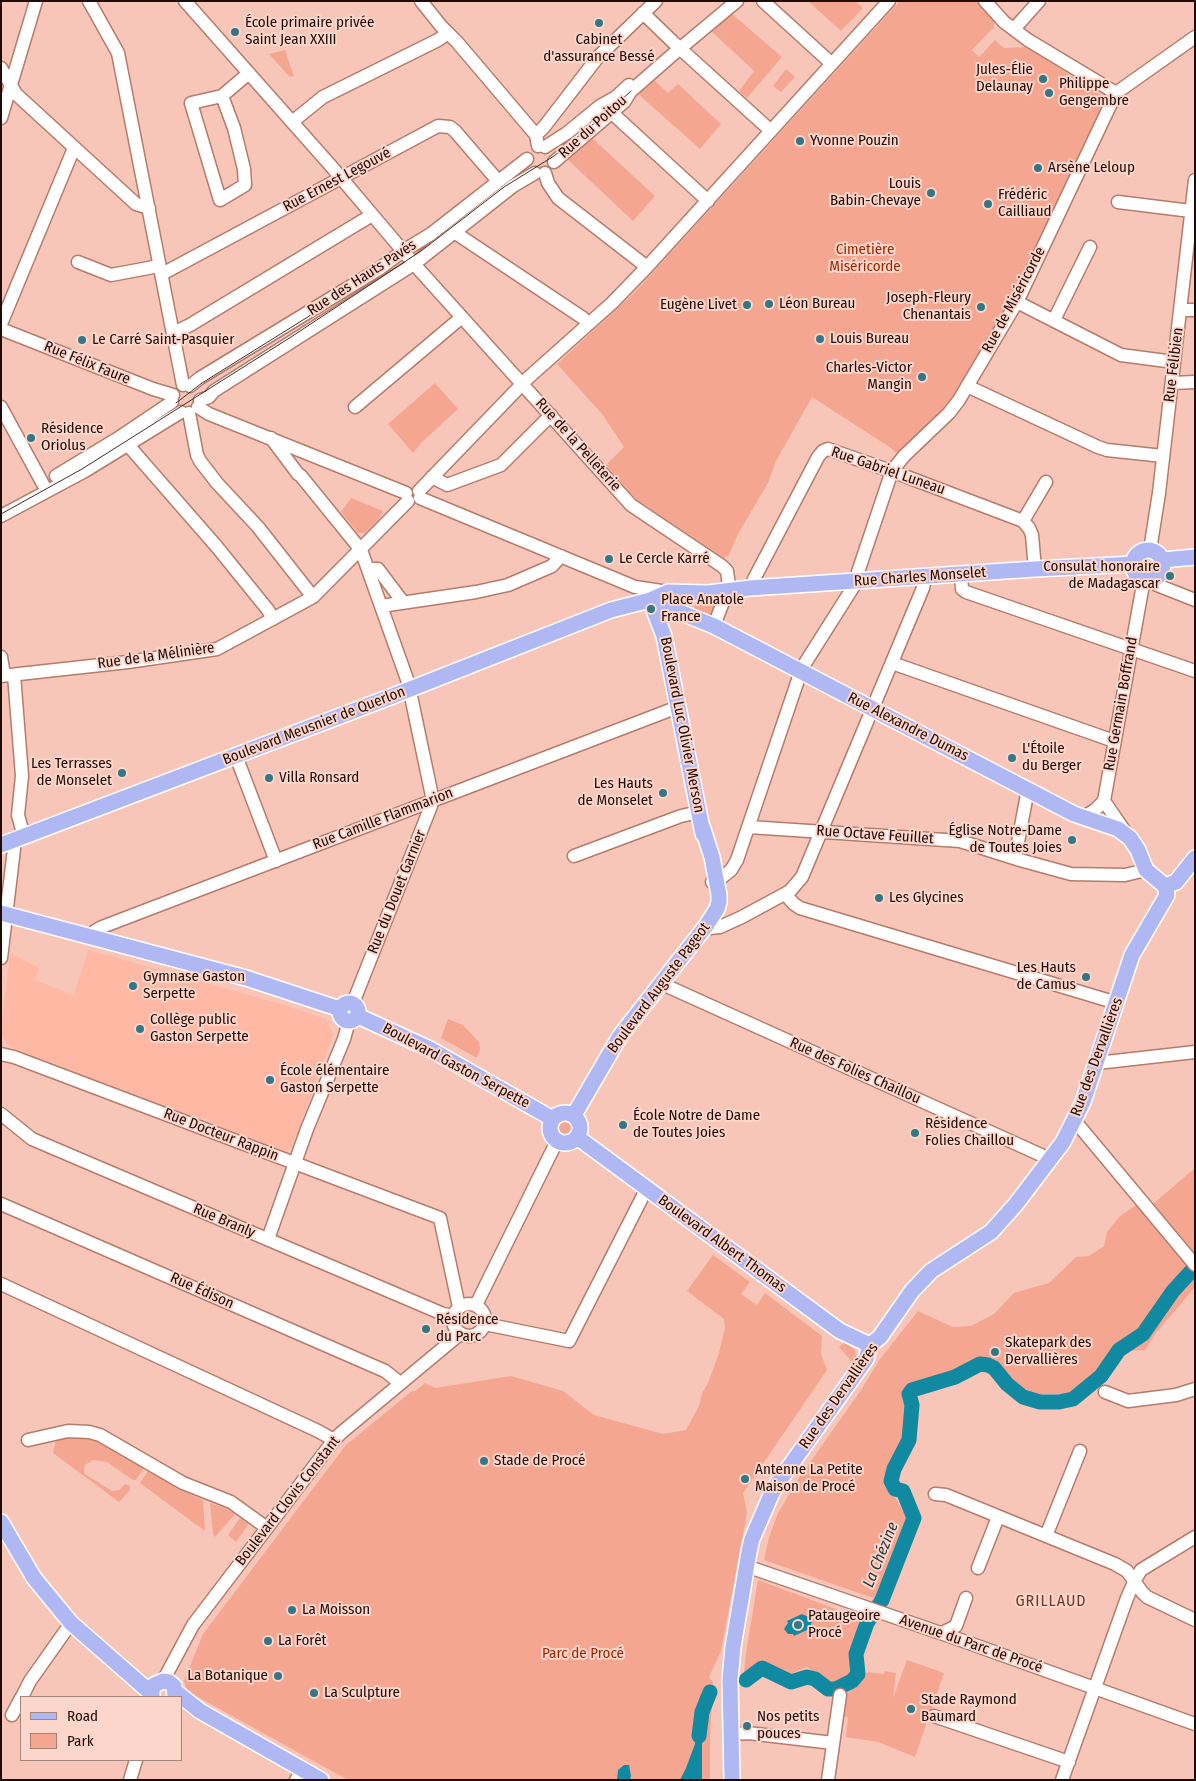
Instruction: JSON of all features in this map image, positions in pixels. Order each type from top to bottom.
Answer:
[{"type":"main road","points":[[1144,550],[1150,550],[1158,554],[1163,560],[1162,572],[1157,577],[1148,579],[1136,573],[1134,564],[1138,554],[1144,550]]},
{"type":"main road","points":[[1163,560],[1195,558]]},
{"type":"main road","name":"Rue Charles Monselet","points":[[669,600],[751,588],[1134,564]]},
{"type":"main road","points":[[650,600],[661,625]]},
{"type":"main road","points":[[626,605],[650,600],[669,600],[661,625]]},
{"type":"main road","name":"Rue Alexandre Dumas","points":[[669,600],[687,615],[714,626],[1082,818],[1112,827],[1130,838],[1142,856],[1146,870],[1165,886]]},
{"type":"main road","points":[[626,605],[661,625]]},
{"type":"main road","name":"Boulevard Meusnier de Querlon","points":[[13,841],[626,605]]},
{"type":"main road","name":"Boulevard Luc Olivier Merson","points":[[661,625],[701,819],[716,877],[719,907]]},
{"type":"main road","points":[[1165,886],[1176,882],[1195,858]]},
{"type":"main road","name":"Rue des Dervallières","points":[[732,1780],[730,1680],[733,1647],[746,1566],[756,1530],[777,1484],[866,1358],[870,1345],[880,1337],[921,1280],[934,1269],[990,1232],[1016,1204],[1050,1159],[1075,1121],[1097,1063],[1132,956],[1167,895],[1165,886]]},
{"type":"main road","name":"Boulevard Auguste Pageot","points":[[574,1115],[620,1036],[719,907]]},
{"type":"main road","name":"Boulevard Gaston Serpette","points":[[4,913],[246,978],[350,1012],[430,1049],[553,1119]]},
{"type":"main road","points":[[562,1113],[574,1115],[580,1126],[577,1138],[568,1143],[558,1141],[550,1131],[553,1119],[562,1113]]},
{"type":"main road","name":"Boulevard Albert Thomas","points":[[577,1138],[840,1331],[870,1345]]},
{"type":"main road","points":[[1,1522],[34,1578],[71,1623],[121,1666],[167,1692]]},
{"type":"main road","points":[[182,1701],[299,1774],[321,1780]]},
{"type":"street","points":[[1,118],[36,1]]},
{"type":"street","points":[[89,1],[118,53],[173,332],[186,386],[198,391],[185,405],[197,455],[217,483],[258,527],[313,597]]},
{"type":"street","name":"Rue de la Pelleterie","points":[[185,1],[408,257],[632,505],[722,566],[728,575],[728,590]]},
{"type":"street","points":[[420,1],[540,143],[553,154],[554,162],[550,170],[540,173]]},
{"type":"street","points":[[648,267],[558,198],[540,173],[528,167],[526,160],[530,151],[540,143],[544,127],[598,57],[656,1]]},
{"type":"street","points":[[677,45],[724,1]]},
{"type":"street","points":[[677,45],[737,1]]},
{"type":"street","points":[[764,1],[832,64]]},
{"type":"street","name":"Rue de la Mélinière","points":[[6,675],[128,662],[217,649],[313,597],[523,384],[648,267],[889,1]]},
{"type":"street","points":[[985,1],[1028,40],[1116,93]]},
{"type":"street","points":[[1014,29],[1039,1]]},
{"type":"street","points":[[643,13],[771,131]]},
{"type":"street","points":[[292,122],[323,97],[438,40],[448,33]]},
{"type":"street","name":"Rue de Miséricorde","points":[[716,877],[733,868],[737,860],[801,671],[857,581],[858,572],[892,471],[904,456],[953,408],[1017,302],[1116,93],[1195,37]]},
{"type":"street","name":"Rue du Poitou","points":[[554,162],[624,102],[631,91],[677,45]]},
{"type":"street","name":"Rue du Poitou","points":[[540,143],[567,133],[600,106],[616,97],[677,45]]},
{"type":"street","points":[[1,68],[16,94],[136,204],[149,208]]},
{"type":"street","points":[[222,96],[234,128],[244,169],[245,185],[220,200],[191,103],[222,96],[249,73]]},
{"type":"street","points":[[612,113],[708,201]]},
{"type":"street","name":"Rue Ernest Legouvé","points":[[78,262],[111,275],[160,270],[341,178],[438,126],[450,127],[456,131],[498,181]]},
{"type":"street","points":[[1,324],[74,148]]},
{"type":"street","name":"Rue des Hauts Pavés","points":[[1,507],[117,439],[185,405],[208,397],[408,257],[431,234],[526,160]]},
{"type":"street","name":"Rue des Hauts Pavés","points":[[185,405],[177,388],[186,386],[200,378],[379,269],[408,257],[454,232],[513,186],[540,173]]},
{"type":"street","name":"Rue Félibien","points":[[1150,550],[1180,310],[1192,235],[1191,210],[1195,180]]},
{"type":"street","points":[[1118,202],[1191,210]]},
{"type":"street","points":[[173,332],[190,325],[372,215]]},
{"type":"street","points":[[454,232],[583,318],[588,324]]},
{"type":"street","points":[[1054,320],[1090,247]]},
{"type":"street","points":[[1017,302],[1121,355],[1174,362]]},
{"type":"street","points":[[1180,310],[1195,310]]},
{"type":"street","points":[[356,407],[462,317]]},
{"type":"street","name":"Rue Félix Faure","points":[[1,329],[153,389],[185,405],[308,452],[632,586]]},
{"type":"street","points":[[1172,383],[1195,382]]},
{"type":"street","points":[[967,386],[1098,447],[1107,450],[1163,456]]},
{"type":"street","name":"Rue des Hauts Pavés","points":[[1,516],[85,471],[128,445],[185,405]]},
{"type":"street","points":[[1,407],[43,484]]},
{"type":"street","points":[[432,477],[447,485],[501,465],[551,414]]},
{"type":"street","points":[[271,438],[298,474],[361,550],[410,689],[432,801]]},
{"type":"street","points":[[128,445],[217,547],[268,610],[273,619]]},
{"type":"street","name":"Rue Gabriel Luneau","points":[[751,588],[754,579],[823,450],[833,450],[1023,521]]},
{"type":"street","points":[[301,476],[302,466],[308,452]]},
{"type":"street","points":[[1035,569],[1032,535],[1023,521],[1046,482]]},
{"type":"street","points":[[381,606],[476,592],[508,585],[552,566],[560,556]]},
{"type":"street","points":[[368,569],[378,569],[403,602]]},
{"type":"street","points":[[961,575],[962,589],[966,592],[1195,671]]},
{"type":"street","points":[[706,926],[709,928],[720,927],[785,894],[794,888],[802,877],[923,588],[925,578]]},
{"type":"street","points":[[1148,579],[1157,585],[1195,600]]},
{"type":"street","name":"Rue Germain Boffrand","points":[[1104,801],[1131,649],[1148,579]]},
{"type":"street","points":[[632,586],[650,600]]},
{"type":"street","points":[[632,586],[669,600]]},
{"type":"street","points":[[626,605],[632,586]]},
{"type":"street","points":[[714,626],[728,590]]},
{"type":"street","points":[[1,657],[6,675],[22,776],[13,841],[14,849],[4,913],[1,958]]},
{"type":"street","points":[[892,663],[1114,741]]},
{"type":"street","name":"Rue Camille Flammarion","points":[[92,936],[95,931],[102,927],[678,707]]},
{"type":"street","points":[[236,756],[276,861]]},
{"type":"street","points":[[1015,858],[1028,789]]},
{"type":"street","name":"Rue du Douet Garnier","points":[[268,1239],[295,1163],[344,1039],[350,1012],[432,801]]},
{"type":"street","points":[[1082,818],[1095,810],[1104,801]]},
{"type":"street","name":"Rue Alexandre Dumas","points":[[1104,801],[1130,838]]},
{"type":"street","points":[[574,856],[681,816],[701,819]]},
{"type":"street","name":"Rue Octave Feuillet","points":[[748,827],[957,841],[1066,873],[1126,875],[1146,870]]},
{"type":"street","points":[[785,894],[800,908],[1117,1003]]},
{"type":"street","points":[[719,907],[726,914],[735,915],[756,908]]},
{"type":"street","name":"Rue des Folies Chaillou","points":[[660,983],[1050,1159]]},
{"type":"street","points":[[1097,1063],[1195,1052]]},
{"type":"street","name":"Rue Docteur Rappin","points":[[1,1054],[440,1218],[456,1312]]},
{"type":"street","name":"Rue Branly","points":[[1,1114],[32,1139],[443,1314],[456,1312]]},
{"type":"street","points":[[1075,1121],[1191,1261]]},
{"type":"street","points":[[476,1305],[558,1141]]},
{"type":"street","points":[[485,1324],[570,1340],[647,1188]]},
{"type":"street","name":"Rue Édison","points":[[1,1204],[385,1372],[400,1383]]},
{"type":"street","points":[[1,1284],[334,1440]]},
{"type":"street","points":[[466,1304],[476,1305],[484,1314],[485,1324],[482,1330],[476,1335],[468,1337],[460,1334],[454,1328],[456,1312],[466,1304]]},
{"type":"street","name":"Boulevard Clovis Constant","points":[[167,1692],[182,1648],[193,1624],[334,1440],[460,1334]]},
{"type":"street","points":[[1105,1392],[1128,1400],[1176,1395],[1195,1389]]},
{"type":"street","points":[[28,1440],[68,1430],[100,1435],[183,1483],[238,1506],[266,1528]]},
{"type":"street","points":[[1046,1536],[1080,1451]]},
{"type":"street","points":[[935,1494],[946,1496],[1115,1564],[1127,1571],[1147,1597],[1195,1620]]},
{"type":"street","points":[[978,1568],[998,1517]]},
{"type":"street","points":[[1062,1780],[1134,1580],[1141,1570],[1195,1536]]},
{"type":"street","name":"Avenue du Parc de Procé","points":[[746,1566],[942,1633],[1195,1724]]},
{"type":"street","points":[[942,1633],[956,1626],[966,1598]]},
{"type":"street","points":[[22,1696],[71,1623]]},
{"type":"street","points":[[828,1780],[840,1695]]},
{"type":"street","points":[[12,1715],[20,1700]]},
{"type":"street","points":[[934,1716],[1069,1762]]},
{"type":"street","points":[[731,1734],[748,1733],[833,1743]]},
{"type":"street","points":[[130,1780],[136,1761]]},
{"type":"shaded area","points":[[88,950],[278,1003],[326,1019],[333,1034],[292,1148],[285,1151],[209,1123],[210,1120],[202,1117],[201,1120],[9,1047],[1,1035],[1,1027],[10,953],[39,968],[35,980],[74,995]]},
{"type":"green space","points":[[808,1],[855,1],[863,8],[841,31]]},
{"type":"green space","name":"Cimetière Miséricorde","points":[[900,1],[977,1],[994,19],[994,29],[972,50],[979,57],[995,40],[1004,48],[1024,47],[1040,55],[1102,96],[1105,103],[1014,294],[948,407],[898,455],[891,448],[812,397],[776,461],[768,483],[738,534],[728,557],[724,558],[636,499],[606,465],[624,447],[602,414],[557,364],[635,292]]},
{"type":"green space","points":[[732,14],[782,57],[747,98],[739,91],[754,71],[711,31]]},
{"type":"green space","points":[[285,50],[294,77],[289,76],[269,54]]},
{"type":"green space","points":[[786,69],[795,77],[781,92],[773,86]]},
{"type":"green space","points":[[653,79],[668,93],[678,84],[721,124],[700,149],[638,94]]},
{"type":"green space","points":[[590,136],[655,196],[633,221],[567,159]]},
{"type":"green space","points":[[435,383],[458,409],[421,443],[413,453],[388,424]]},
{"type":"green space","points":[[351,498],[383,511],[379,519],[365,533],[358,533],[341,512]]},
{"type":"green space","points":[[719,602],[712,615],[693,610],[695,605]]},
{"type":"green space","points":[[448,1019],[463,1025],[479,1042],[480,1049],[477,1058],[441,1038]]},
{"type":"green space","points":[[565,1119],[571,1122],[574,1128],[571,1134],[565,1137],[559,1134],[556,1128],[559,1122]]},
{"type":"green space","points":[[1195,1168],[1195,1254],[1153,1204]]},
{"type":"green space","points":[[1136,1205],[1195,1275],[1195,1287],[1156,1333],[1145,1350],[1122,1351],[1110,1358],[1099,1372],[1076,1394],[1027,1394],[988,1361],[976,1363],[954,1375],[913,1385],[905,1390],[909,1405],[906,1437],[887,1476],[890,1489],[908,1519],[876,1599],[764,1560],[769,1537],[778,1513],[799,1478],[861,1390],[880,1359],[918,1311],[953,1327],[971,1326],[994,1314],[1014,1293],[1049,1283],[1076,1257],[1089,1256],[1104,1246],[1107,1232],[1120,1216]]},
{"type":"green space","name":"Parc de Procé","points":[[713,1255],[750,1282],[741,1294],[757,1305],[765,1293],[822,1336],[821,1354],[827,1370],[743,1493],[747,1513],[721,1651],[709,1677],[713,1682],[710,1780],[348,1780],[187,1691],[184,1681],[203,1634],[346,1445],[412,1391],[415,1391],[425,1383],[435,1388],[511,1376],[563,1391],[594,1415],[663,1434],[686,1430],[699,1406],[702,1393],[708,1383],[719,1353],[725,1327],[724,1319],[687,1291]]},
{"type":"green space","points":[[845,1342],[855,1350],[856,1357],[853,1363],[839,1347]]},
{"type":"green space","points":[[73,1437],[96,1441],[144,1468],[136,1480],[133,1480],[107,1462],[93,1460],[85,1465],[85,1474],[112,1491],[119,1490],[125,1484],[130,1486],[130,1490],[119,1502],[53,1453],[56,1440]]},
{"type":"green space","points":[[148,1471],[203,1500],[205,1531],[140,1483]]},
{"type":"green space","points":[[210,1503],[235,1514],[215,1537],[213,1534]]},
{"type":"green space","points":[[240,1518],[248,1525],[236,1542],[228,1535]]},
{"type":"green space","points":[[758,1580],[860,1618],[852,1650],[853,1673],[832,1684],[807,1667],[790,1674],[761,1660],[744,1673]]},
{"type":"green space","points":[[907,1660],[944,1673],[915,1757],[878,1742],[846,1737],[848,1717],[841,1716],[843,1698],[868,1672],[884,1674],[885,1671],[896,1673],[893,1698]]},
{"type":"water","name":"Pataugeoire Procé","points":[[802,1614],[811,1618],[812,1622],[809,1629],[794,1636],[793,1634],[788,1634],[784,1629],[788,1623],[787,1621]]},
{"type":"water","points":[[696,1716],[702,1717],[702,1780],[680,1780],[695,1744]]},
{"type":"water","points":[[624,1765],[629,1765],[630,1780],[617,1780],[618,1770]]},
{"type":"waterway","name":"La Chézine","points":[[746,1680],[762,1668],[791,1682],[807,1677],[815,1679],[828,1689],[836,1689],[852,1681],[858,1674],[856,1654],[867,1623],[882,1600],[914,1518],[903,1491],[895,1489],[891,1481],[894,1469],[909,1440],[912,1405],[909,1394],[912,1390],[955,1377],[980,1364],[994,1368],[1007,1384],[1023,1397],[1040,1402],[1059,1402],[1073,1399],[1101,1376],[1119,1350],[1143,1334],[1173,1291],[1195,1267]]},
{"type":"waterway","name":"La Chézine","points":[[699,1736],[702,1712],[710,1692]]},
{"type":"tram line","points":[[1,514],[82,469],[291,337],[421,251],[504,187],[554,156],[631,91]]},
{"type":"tram line","points":[[176,403],[202,383],[327,305]]},
{"type":"place","name":"Cabinet d'assurance Bessé","points":[[599,23]]},
{"type":"place","name":"École primaire privée Saint Jean XXIII","points":[[235,32]]},
{"type":"place","name":"Jules-Élie Delaunay","points":[[1043,79]]},
{"type":"place","name":"Philippe Gengembre","points":[[1049,93]]},
{"type":"place","name":"Yvonne Pouzin","points":[[800,141]]},
{"type":"place","name":"Arsène Leloup","points":[[1038,168]]},
{"type":"place","name":"Louis Babin-Chevaye","points":[[931,193]]},
{"type":"place","name":"Frédéric Cailliaud","points":[[988,204]]},
{"type":"place","name":"Léon Bureau","points":[[769,304]]},
{"type":"place","name":"Eugène Livet","points":[[747,305]]},
{"type":"place","name":"Joseph-Fleury Chenantais","points":[[981,307]]},
{"type":"place","name":"Louis Bureau","points":[[820,339]]},
{"type":"place","name":"Le Carré Saint-Pasquier","points":[[82,340]]},
{"type":"place","name":"Charles-Victor Mangin","points":[[922,377]]},
{"type":"place","name":"Résidence Oriolus","points":[[31,438]]},
{"type":"place","name":"Le Cercle Karré","points":[[609,559]]},
{"type":"place","name":"Consulat honoraire de Madagascar","points":[[1170,576]]},
{"type":"place","name":"Place Anatole France","points":[[651,609]]},
{"type":"place","name":"L'Étoile du Berger","points":[[1012,758]]},
{"type":"place","name":"Les Terrasses de Monselet","points":[[122,773]]},
{"type":"place","name":"Villa Ronsard","points":[[269,778]]},
{"type":"place","name":"Les Hauts de Monselet","points":[[663,793]]},
{"type":"place","name":"Église Notre-Dame de Toutes Joies","points":[[1072,840]]},
{"type":"place","name":"Les Glycines","points":[[879,898]]},
{"type":"place","name":"Les Hauts de Camus","points":[[1086,977]]},
{"type":"place","name":"Gymnase Gaston Serpette","points":[[133,986]]},
{"type":"place","name":"Collège public Gaston Serpette","points":[[140,1029]]},
{"type":"place","name":"École élémentaire Gaston Serpette","points":[[270,1080]]},
{"type":"place","name":"École Notre de Dame de Toutes Joies","points":[[623,1125]]},
{"type":"place","name":"Résidence Folies Chaillou","points":[[915,1133]]},
{"type":"place","name":"Résidence du Parc","points":[[426,1329]]},
{"type":"place","name":"Skatepark des Dervallières","points":[[995,1352]]},
{"type":"place","name":"Stade de Procé","points":[[484,1461]]},
{"type":"place","name":"Antenne La Petite Maison de Procé","points":[[745,1479]]},
{"type":"place","name":"La Moisson","points":[[292,1610]]},
{"type":"place","name":"Pataugeoire Procé","points":[[798,1625]]},
{"type":"place","name":"La Forêt","points":[[268,1641]]},
{"type":"place","name":"La Botanique","points":[[278,1676]]},
{"type":"place","name":"La Sculpture","points":[[314,1693]]},
{"type":"place","name":"Stade Raymond Baumard","points":[[911,1709]]},
{"type":"place","name":"Nos petits pouces","points":[[747,1726]]},
{"type":"district","name":"GRILLAUD","points":[[1051,1602]]}]
